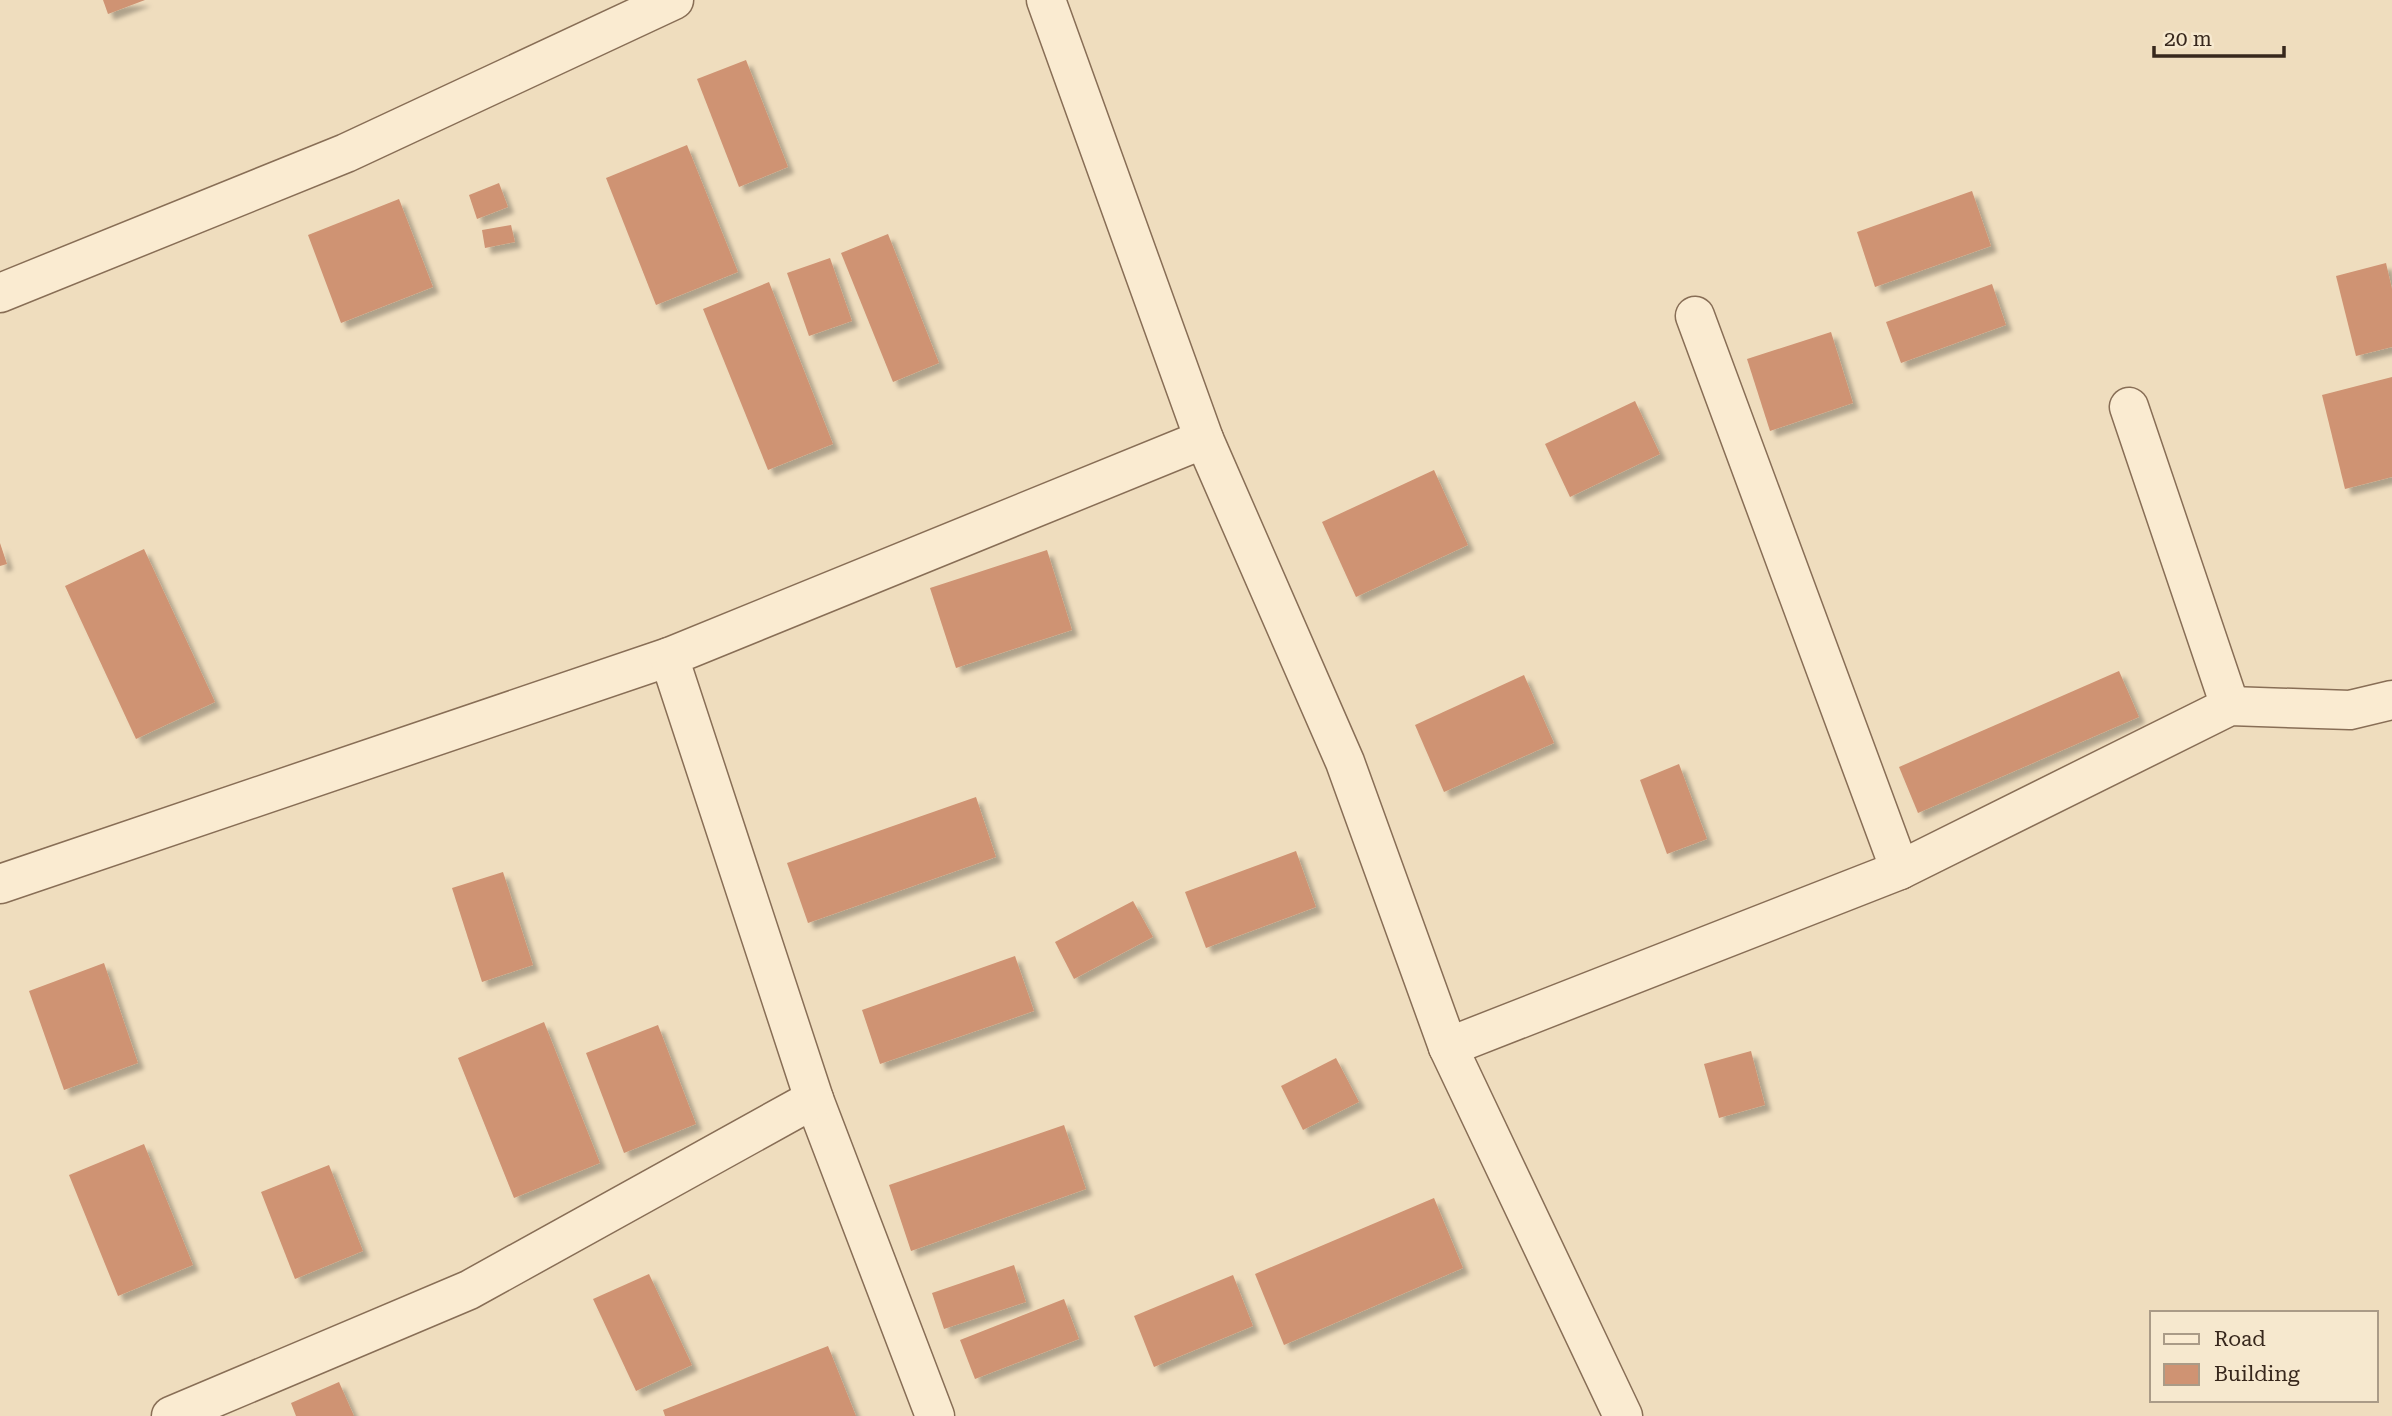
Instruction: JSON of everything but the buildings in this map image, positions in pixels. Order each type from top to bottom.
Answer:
[{"type":"street","points":[[0,293],[346,153],[674,0]]},
{"type":"street","points":[[1051,2],[1204,439],[1345,761],[1448,1047],[1623,1416]]},
{"type":"street","points":[[1695,316],[1900,870]]},
{"type":"street","points":[[2129,407],[2230,706]]},
{"type":"street","points":[[0,884],[669,657],[1204,439]]},
{"type":"street","points":[[669,657],[814,1099],[935,1416]]},
{"type":"street","points":[[1448,1047],[1900,870],[2230,706],[2350,710],[2392,700]]},
{"type":"street","points":[[170,1416],[469,1290],[814,1099]]}]
